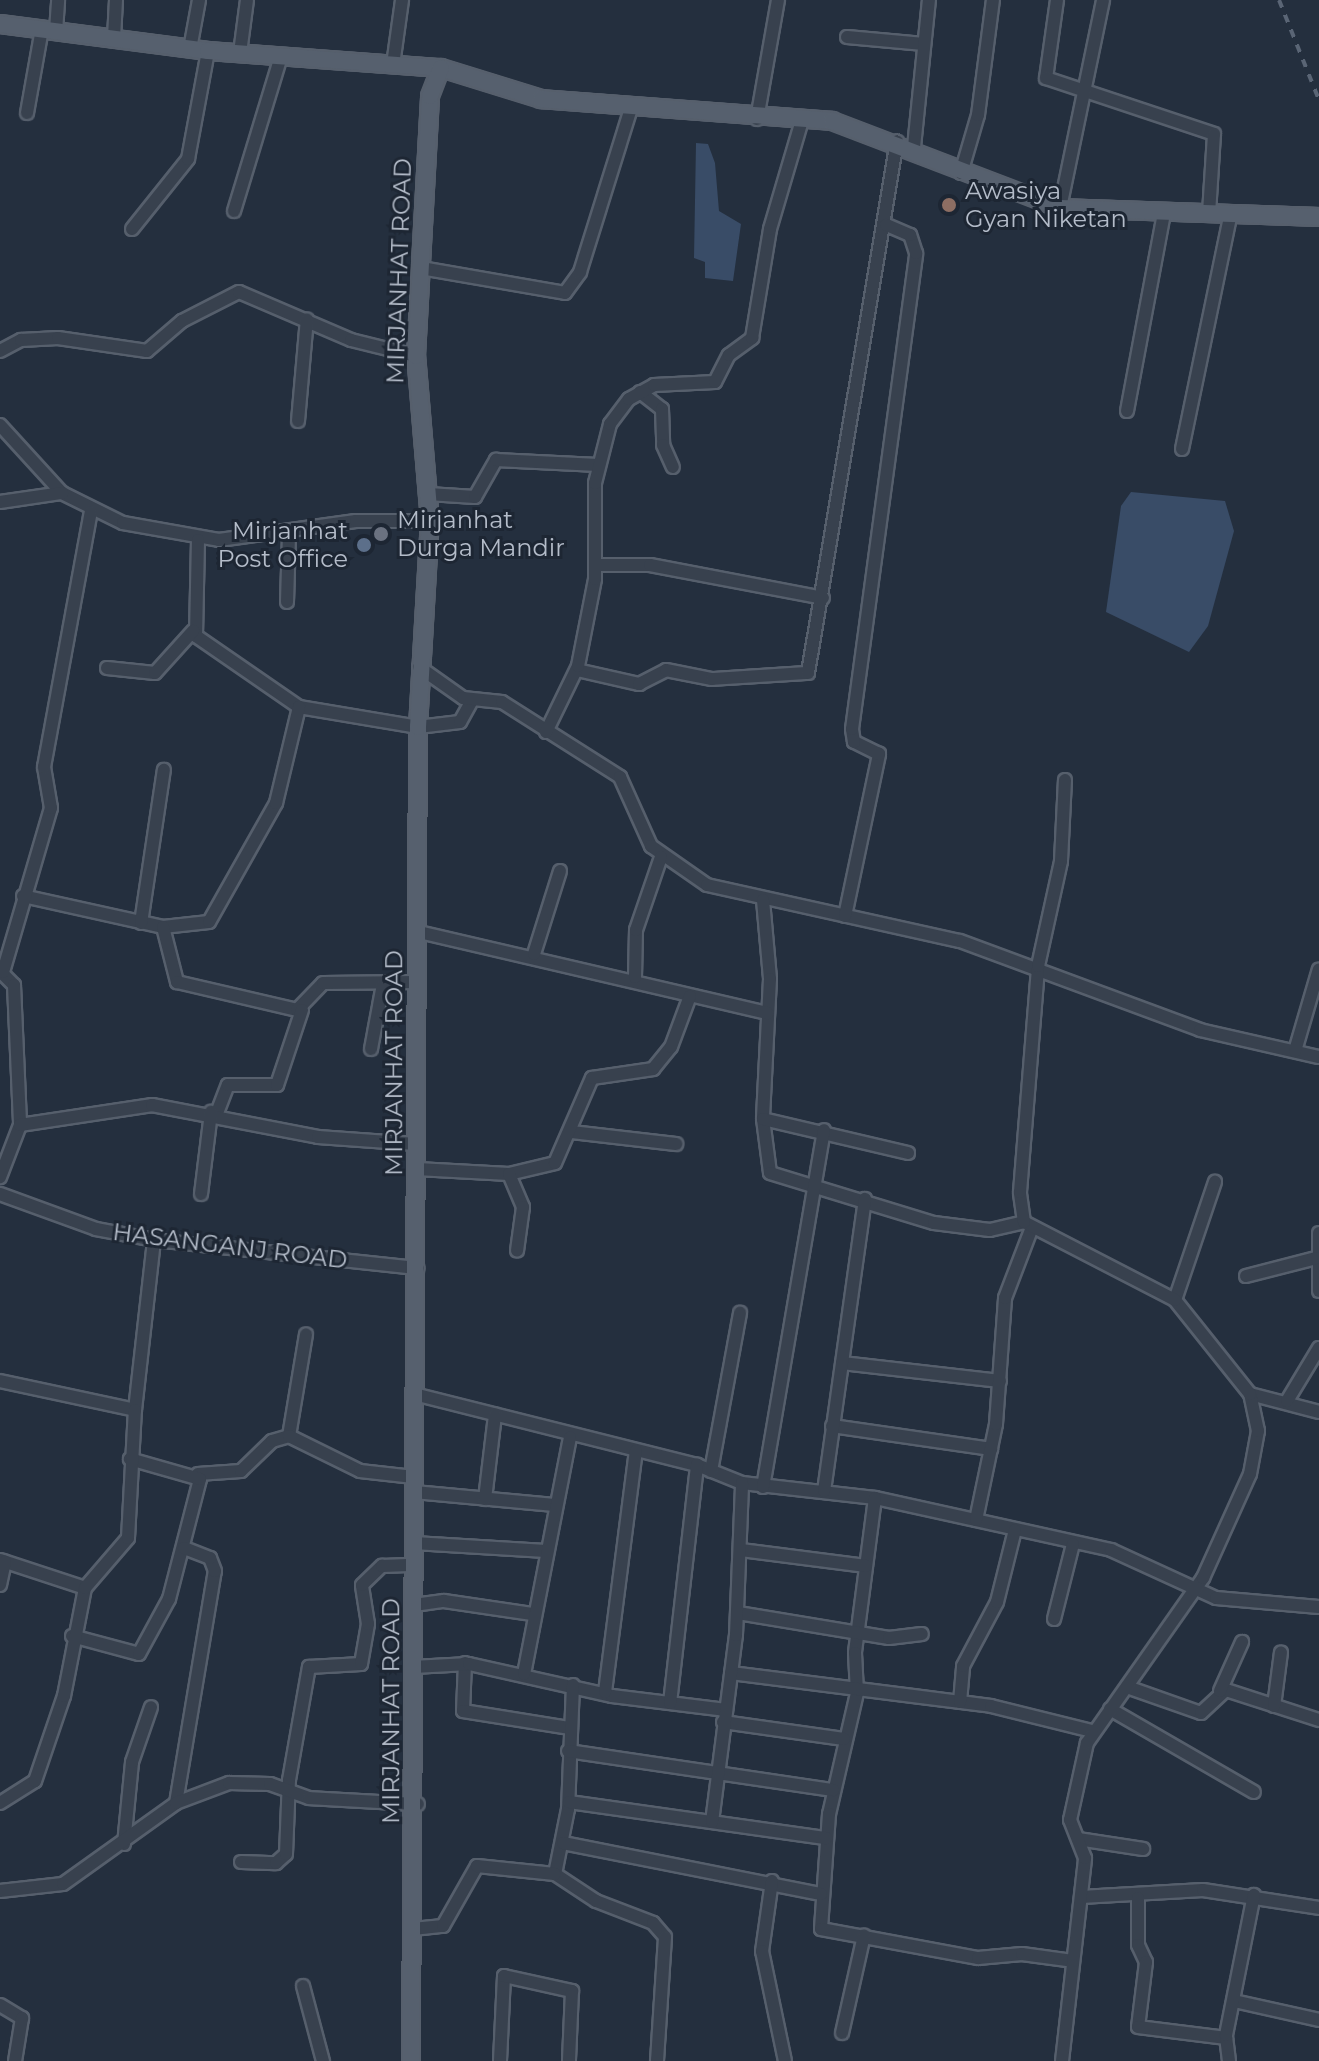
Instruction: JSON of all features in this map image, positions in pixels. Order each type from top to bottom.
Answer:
[{"type":"main road","points":[[0,24],[208,51],[441,68],[541,99],[859,126],[914,147],[961,173],[1060,208],[1319,217]]},
{"type":"main road","name":"MIRJANHAT ROAD","points":[[411,2061],[418,1804],[413,1667],[414,1394],[418,1268],[418,727],[419,667],[430,521],[416,356],[430,96],[441,68]]},
{"type":"street","points":[[27,113],[58,0]]},
{"type":"street","points":[[114,38],[116,0]]},
{"type":"street","points":[[190,49],[199,0]]},
{"type":"street","points":[[240,53],[247,0]]},
{"type":"street","points":[[393,65],[402,0]]},
{"type":"street","points":[[757,119],[778,0]]},
{"type":"street","points":[[914,147],[929,0]]},
{"type":"street","points":[[961,173],[976,126],[993,0]]},
{"type":"street","points":[[1057,0],[1046,78],[1214,134],[1209,213]]},
{"type":"street","points":[[1060,208],[1088,94],[1103,0]]},
{"type":"street","points":[[847,37],[924,44]]},
{"type":"street","points":[[132,229],[188,159],[208,51]]},
{"type":"street","points":[[234,211],[281,56]]},
{"type":"street","points":[[421,268],[565,293],[580,272],[632,105]]},
{"type":"street","points":[[546,732],[577,670],[596,565],[598,465],[610,424],[640,392],[666,383],[712,385],[729,355],[752,338],[770,229],[802,120]]},
{"type":"street","points":[[577,670],[639,684],[666,670],[699,678],[795,679],[808,673],[886,225],[897,141]]},
{"type":"street","points":[[1182,449],[1231,212]]},
{"type":"street","points":[[1127,411],[1164,214]]},
{"type":"street","points":[[845,916],[879,754],[854,742],[852,729],[916,253],[910,235],[886,225]]},
{"type":"street","points":[[0,351],[21,340],[58,338],[147,351],[182,321],[239,292],[371,347],[416,356]]},
{"type":"street","points":[[298,421],[307,319]]},
{"type":"street","points":[[640,392],[662,409],[663,445],[673,467]]},
{"type":"street","points":[[0,425],[62,493],[91,512],[198,540],[289,533],[356,521],[430,521]]},
{"type":"street","points":[[428,494],[475,497],[496,460],[598,465]]},
{"type":"street","points":[[0,502],[62,493]]},
{"type":"street","points":[[0,1177],[20,1125],[14,985],[2,971],[51,808],[44,767],[91,512]]},
{"type":"street","points":[[287,602],[289,533]]},
{"type":"street","points":[[107,668],[155,673],[193,631],[198,540]]},
{"type":"street","points":[[596,565],[650,565],[823,598]]},
{"type":"street","points":[[193,631],[299,707],[418,727],[460,722],[472,700]]},
{"type":"street","points":[[419,667],[472,700],[502,702],[620,777],[661,857],[707,885],[845,916],[1038,966],[1200,1030],[1319,1057]]},
{"type":"street","points":[[23,896],[163,927],[213,919],[276,803],[299,707]]},
{"type":"street","points":[[141,923],[164,770]]},
{"type":"street","points":[[976,1520],[991,1449],[1000,1381],[1005,1298],[1028,1226],[1020,1192],[1038,966],[1061,861],[1065,780]]},
{"type":"street","points":[[635,977],[636,930],[661,857]]},
{"type":"street","points":[[534,954],[560,871]]},
{"type":"street","points":[[763,900],[768,1013],[763,1119],[770,1173],[865,1199],[934,1223],[990,1230],[1028,1226],[1175,1300],[1250,1394],[1258,1431],[1250,1474],[1193,1591],[1127,1687],[1092,1731],[1070,1820],[1085,1853],[1062,2061]]},
{"type":"street","points":[[163,927],[177,982],[302,1010]]},
{"type":"street","points":[[419,932],[635,977],[690,996],[768,1013]]},
{"type":"street","points":[[1295,1051],[1319,969]]},
{"type":"street","points":[[201,1194],[214,1113],[228,1085],[277,1085],[302,1010],[323,983],[419,982]]},
{"type":"street","points":[[371,1049],[383,984]]},
{"type":"street","points":[[417,1169],[509,1174],[555,1163],[596,1075],[657,1065],[690,996]]},
{"type":"street","points":[[20,1125],[139,1105],[214,1113],[318,1137],[416,1144]]},
{"type":"street","points":[[763,1119],[824,1130],[908,1153]]},
{"type":"street","points":[[763,1487],[824,1130]]},
{"type":"street","points":[[571,1132],[676,1144]]},
{"type":"street","points":[[509,1174],[523,1207],[517,1251]]},
{"type":"street","points":[[1175,1300],[1215,1182]]},
{"type":"street","name":"HASANGANJ ROAD","points":[[0,1194],[96,1229],[154,1240],[418,1268]]},
{"type":"street","points":[[824,1491],[865,1199]]},
{"type":"street","points":[[1319,1233],[1316,1258],[1319,1291]]},
{"type":"street","points":[[0,1803],[24,1793],[40,1769],[64,1696],[72,1636],[85,1588],[128,1538],[130,1459],[154,1240]]},
{"type":"street","points":[[1246,1276],[1316,1258]]},
{"type":"street","points":[[711,1471],[740,1313]]},
{"type":"street","points":[[289,1436],[306,1334]]},
{"type":"street","points":[[1287,1401],[1319,1348]]},
{"type":"street","points":[[842,1363],[1000,1381]]},
{"type":"street","points":[[0,1381],[135,1410]]},
{"type":"street","points":[[414,1394],[570,1437],[697,1465],[742,1483],[875,1498],[1121,1554],[1193,1591],[1319,1607]]},
{"type":"street","points":[[1250,1394],[1287,1401],[1319,1412]]},
{"type":"street","points":[[485,1499],[495,1415]]},
{"type":"street","points":[[832,1426],[991,1449]]},
{"type":"street","points":[[130,1459],[198,1474],[241,1471],[272,1441],[289,1436],[360,1471],[485,1499],[554,1505]]},
{"type":"street","points":[[524,1674],[532,1614],[570,1437]]},
{"type":"street","points":[[605,1692],[636,1451]]},
{"type":"street","points":[[670,1703],[697,1465]]},
{"type":"street","points":[[72,1636],[130,1654],[143,1651],[184,1548],[198,1474]]},
{"type":"street","points":[[712,1822],[738,1613],[742,1483]]},
{"type":"street","points":[[875,1498],[858,1633],[857,1688],[833,1790],[826,1838],[821,1929],[978,1958],[1022,1954],[1073,1961]]},
{"type":"street","points":[[960,1702],[963,1666],[997,1602],[1015,1530]]},
{"type":"street","points":[[414,1543],[546,1551]]},
{"type":"street","points":[[1054,1619],[1073,1544]]},
{"type":"street","points":[[176,1803],[215,1571],[210,1558],[184,1548]]},
{"type":"street","points":[[741,1550],[866,1566]]},
{"type":"street","points":[[0,1585],[3,1561],[85,1588]]},
{"type":"street","points":[[241,1862],[282,1860],[289,1791],[309,1667],[361,1664],[364,1581],[382,1566],[415,1565]]},
{"type":"street","points":[[414,1605],[444,1601],[532,1614]]},
{"type":"street","points":[[738,1613],[858,1633],[922,1634]]},
{"type":"street","points":[[1127,1687],[1201,1713],[1220,1691],[1242,1642]]},
{"type":"street","points":[[1274,1706],[1281,1652]]},
{"type":"street","points":[[413,1667],[465,1663],[844,1739]]},
{"type":"street","points":[[465,1663],[463,1711],[569,1728]]},
{"type":"street","points":[[731,1673],[960,1702],[1092,1731]]},
{"type":"street","points":[[555,1874],[569,1802],[568,1751],[573,1685]]},
{"type":"street","points":[[1220,1691],[1319,1720]]},
{"type":"street","points":[[124,1844],[132,1762],[151,1707]]},
{"type":"street","points":[[1110,1709],[1254,1792]]},
{"type":"street","points":[[568,1751],[833,1790]]},
{"type":"street","points":[[0,1891],[49,1889],[124,1844],[176,1803],[240,1781],[289,1791],[418,1804]]},
{"type":"street","points":[[569,1802],[826,1838]]},
{"type":"street","points":[[1078,1839],[1143,1849]]},
{"type":"street","points":[[563,1843],[772,1881],[821,1894]]},
{"type":"street","points":[[413,1929],[443,1926],[477,1866],[555,1874],[596,1901],[653,1923],[665,1937],[657,2061]]},
{"type":"street","points":[[772,1881],[762,1951],[785,2061]]},
{"type":"street","points":[[1081,1897],[1138,1898],[1203,1890],[1254,1895],[1319,1908]]},
{"type":"street","points":[[1229,2061],[1226,2038],[1254,1895]]},
{"type":"street","points":[[1138,1898],[1138,1945],[1146,1962],[1138,2027],[1226,2038]]},
{"type":"street","points":[[842,2033],[864,1935]]},
{"type":"street","points":[[500,2061],[506,1976],[572,1991],[569,2061]]},
{"type":"street","points":[[303,1986],[323,2061]]},
{"type":"street","points":[[1234,2001],[1319,2020]]},
{"type":"street","points":[[0,2005],[22,2018],[15,2061]]},
{"type":"water","points":[[696,143],[708,144],[715,163],[719,211],[741,224],[733,281],[705,278],[705,262],[694,258]]},
{"type":"water","points":[[1131,492],[1225,501],[1234,531],[1208,626],[1189,652],[1106,612],[1121,506]]},
{"type":"railway","points":[[1279,0],[1319,100]]},
{"type":"place","name":"Awasiya Gyan Niketan","points":[[949,205]]},
{"type":"place","name":"Mirjanhat Durga Mandir","points":[[381,534]]},
{"type":"place","name":"Mirjanhat Post Office","points":[[364,545]]}]
